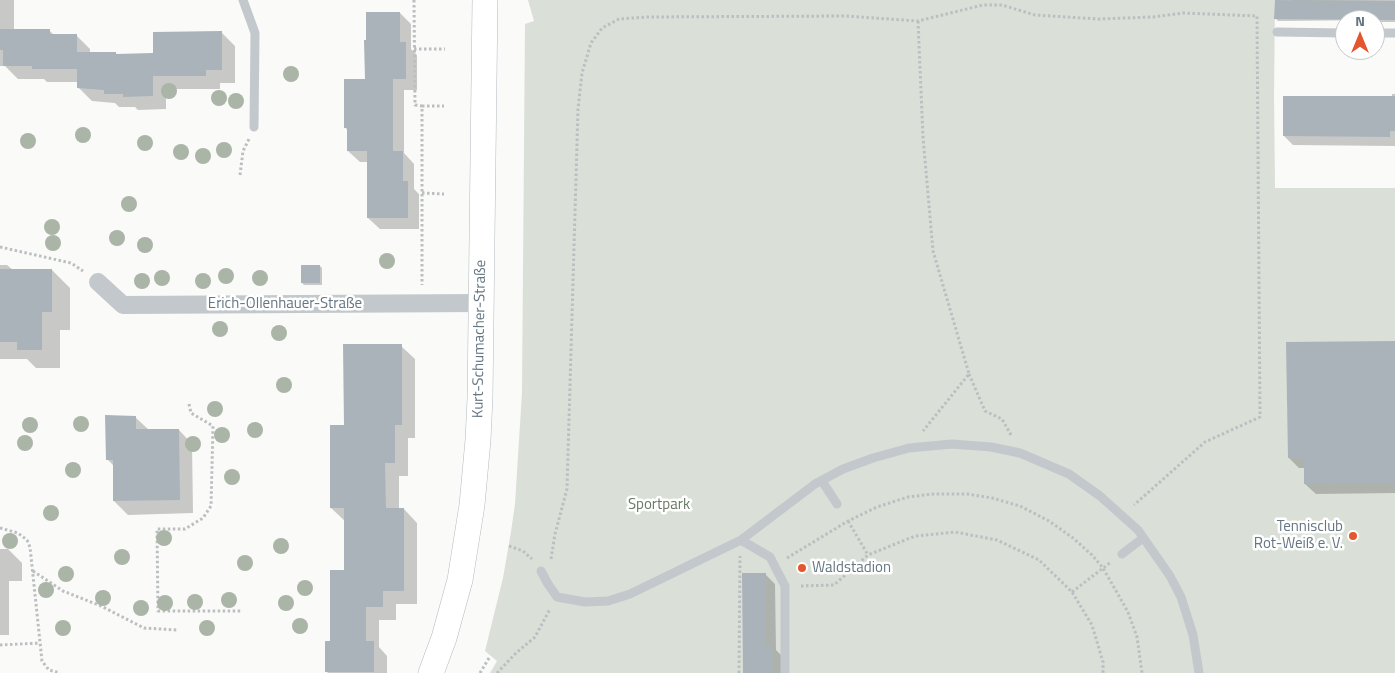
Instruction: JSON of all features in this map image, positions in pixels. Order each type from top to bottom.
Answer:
[{"type":"street","name":"Kurt-Schumacher-Straße","points":[[431,673],[444,638],[458,587],[472,505],[479,421],[485,0]]},
{"type":"street","name":"Erich-Ollenhauer-Straße","points":[[98,282],[123,305],[481,303]]},
{"type":"lane","points":[[242,0],[255,33],[254,127]]},
{"type":"lane","points":[[1277,32],[1335,32]]},
{"type":"lane","points":[[541,571],[557,597],[585,602],[608,601],[630,594],[741,540],[822,481],[843,469],[909,448],[931,445],[991,447],[1020,453],[1069,474],[1100,496],[1123,516],[1143,538],[1170,576],[1181,597],[1193,635],[1199,673]]},
{"type":"lane","points":[[822,481],[837,504]]},
{"type":"lane","points":[[1122,554],[1143,538]]},
{"type":"lane","points":[[741,540],[770,557],[785,586],[785,673]]},
{"type":"path","points":[[414,0],[415,106],[444,106]]},
{"type":"path","points":[[548,584],[554,534],[567,489],[578,108],[582,73],[591,43],[602,28],[619,19],[647,17],[845,16],[918,21],[983,5],[1002,5],[1035,15],[1098,19],[1153,17],[1183,13],[1258,16],[1260,417],[1205,442],[1123,516]]},
{"type":"path","points":[[918,21],[923,137],[932,251],[969,374],[985,411],[1002,419],[1020,453]]},
{"type":"path","points":[[414,49],[445,49]]},
{"type":"path","points":[[422,106],[422,290]]},
{"type":"path","points":[[240,175],[243,151],[254,127]]},
{"type":"path","points":[[422,193],[444,194]]},
{"type":"path","points":[[0,248],[72,263],[98,282]]},
{"type":"path","points":[[909,448],[969,374]]},
{"type":"path","points":[[189,404],[191,413],[214,426],[211,506],[203,518],[185,529],[157,529],[158,611],[242,611]]},
{"type":"path","points":[[785,560],[848,521],[877,507],[908,497],[933,494],[967,494],[992,498],[1020,506],[1049,521],[1073,538],[1103,568],[1128,612],[1137,637],[1142,673]]},
{"type":"path","points":[[845,516],[868,555]]},
{"type":"path","points":[[0,528],[18,533],[27,540],[30,547],[42,661],[49,670],[60,673]]},
{"type":"path","points":[[785,586],[834,585],[868,555],[915,536],[955,532],[997,540],[1039,560],[1072,592],[1092,625],[1103,662],[1103,673]]},
{"type":"path","points":[[739,673],[741,540]]},
{"type":"path","points":[[509,546],[523,551],[536,562],[541,571]]},
{"type":"path","points":[[1072,592],[1107,564]]},
{"type":"path","points":[[33,570],[63,590],[101,606],[144,628],[178,630]]},
{"type":"path","points":[[497,673],[535,637],[557,597]]},
{"type":"path","points":[[0,645],[40,644]]},
{"type":"path","points":[[480,673],[489,658]]},
{"type":"green space","name":"Sportpark","points":[[528,0],[1395,0],[1275,1],[1274,95],[1275,188],[1395,188],[1395,673],[490,673],[497,661],[485,651],[503,578],[511,532],[515,504],[522,393],[525,24],[534,21]]},
{"type":"building","points":[[1275,0],[1395,1],[1395,20],[1385,20],[1385,10],[1335,10],[1335,20],[1274,19]]},
{"type":"building","points":[[366,12],[400,12],[400,42],[406,42],[406,79],[393,79],[393,151],[403,151],[403,181],[408,181],[408,218],[367,218],[367,151],[347,151],[347,128],[344,128],[344,79],[365,79],[364,40],[366,40]]},
{"type":"building","points":[[0,29],[50,29],[50,34],[77,34],[77,52],[116,52],[116,54],[153,53],[153,32],[222,31],[222,70],[206,70],[206,76],[153,76],[153,96],[123,97],[123,94],[104,94],[104,90],[77,88],[77,69],[32,69],[32,66],[3,66],[3,50],[0,50]]},
{"type":"building","points":[[1283,96],[1395,96],[1395,131],[1390,131],[1390,137],[1283,136]]},
{"type":"building","points":[[301,265],[320,265],[320,283],[301,283]]},
{"type":"building","points":[[0,269],[52,269],[52,312],[42,312],[42,350],[17,350],[17,342],[0,342]]},
{"type":"building","points":[[1395,341],[1395,483],[1304,484],[1304,458],[1288,458],[1286,342]]},
{"type":"building","points":[[343,344],[402,344],[402,425],[395,425],[395,463],[385,463],[386,508],[404,508],[404,591],[383,591],[383,607],[366,607],[366,641],[374,641],[374,672],[325,672],[325,641],[330,641],[330,570],[344,570],[344,508],[330,508],[330,425],[344,425]]},
{"type":"building","points":[[105,415],[136,416],[136,429],[179,429],[180,500],[113,501],[113,460],[106,460]]},
{"type":"building","points":[[742,573],[766,573],[766,645],[772,645],[773,673],[743,673]]},
{"type":"place","name":"Tennisclub Rot-Weiß e. V.","points":[[1353,536]]},
{"type":"place","name":"Waldstadion","points":[[802,568]]}]
